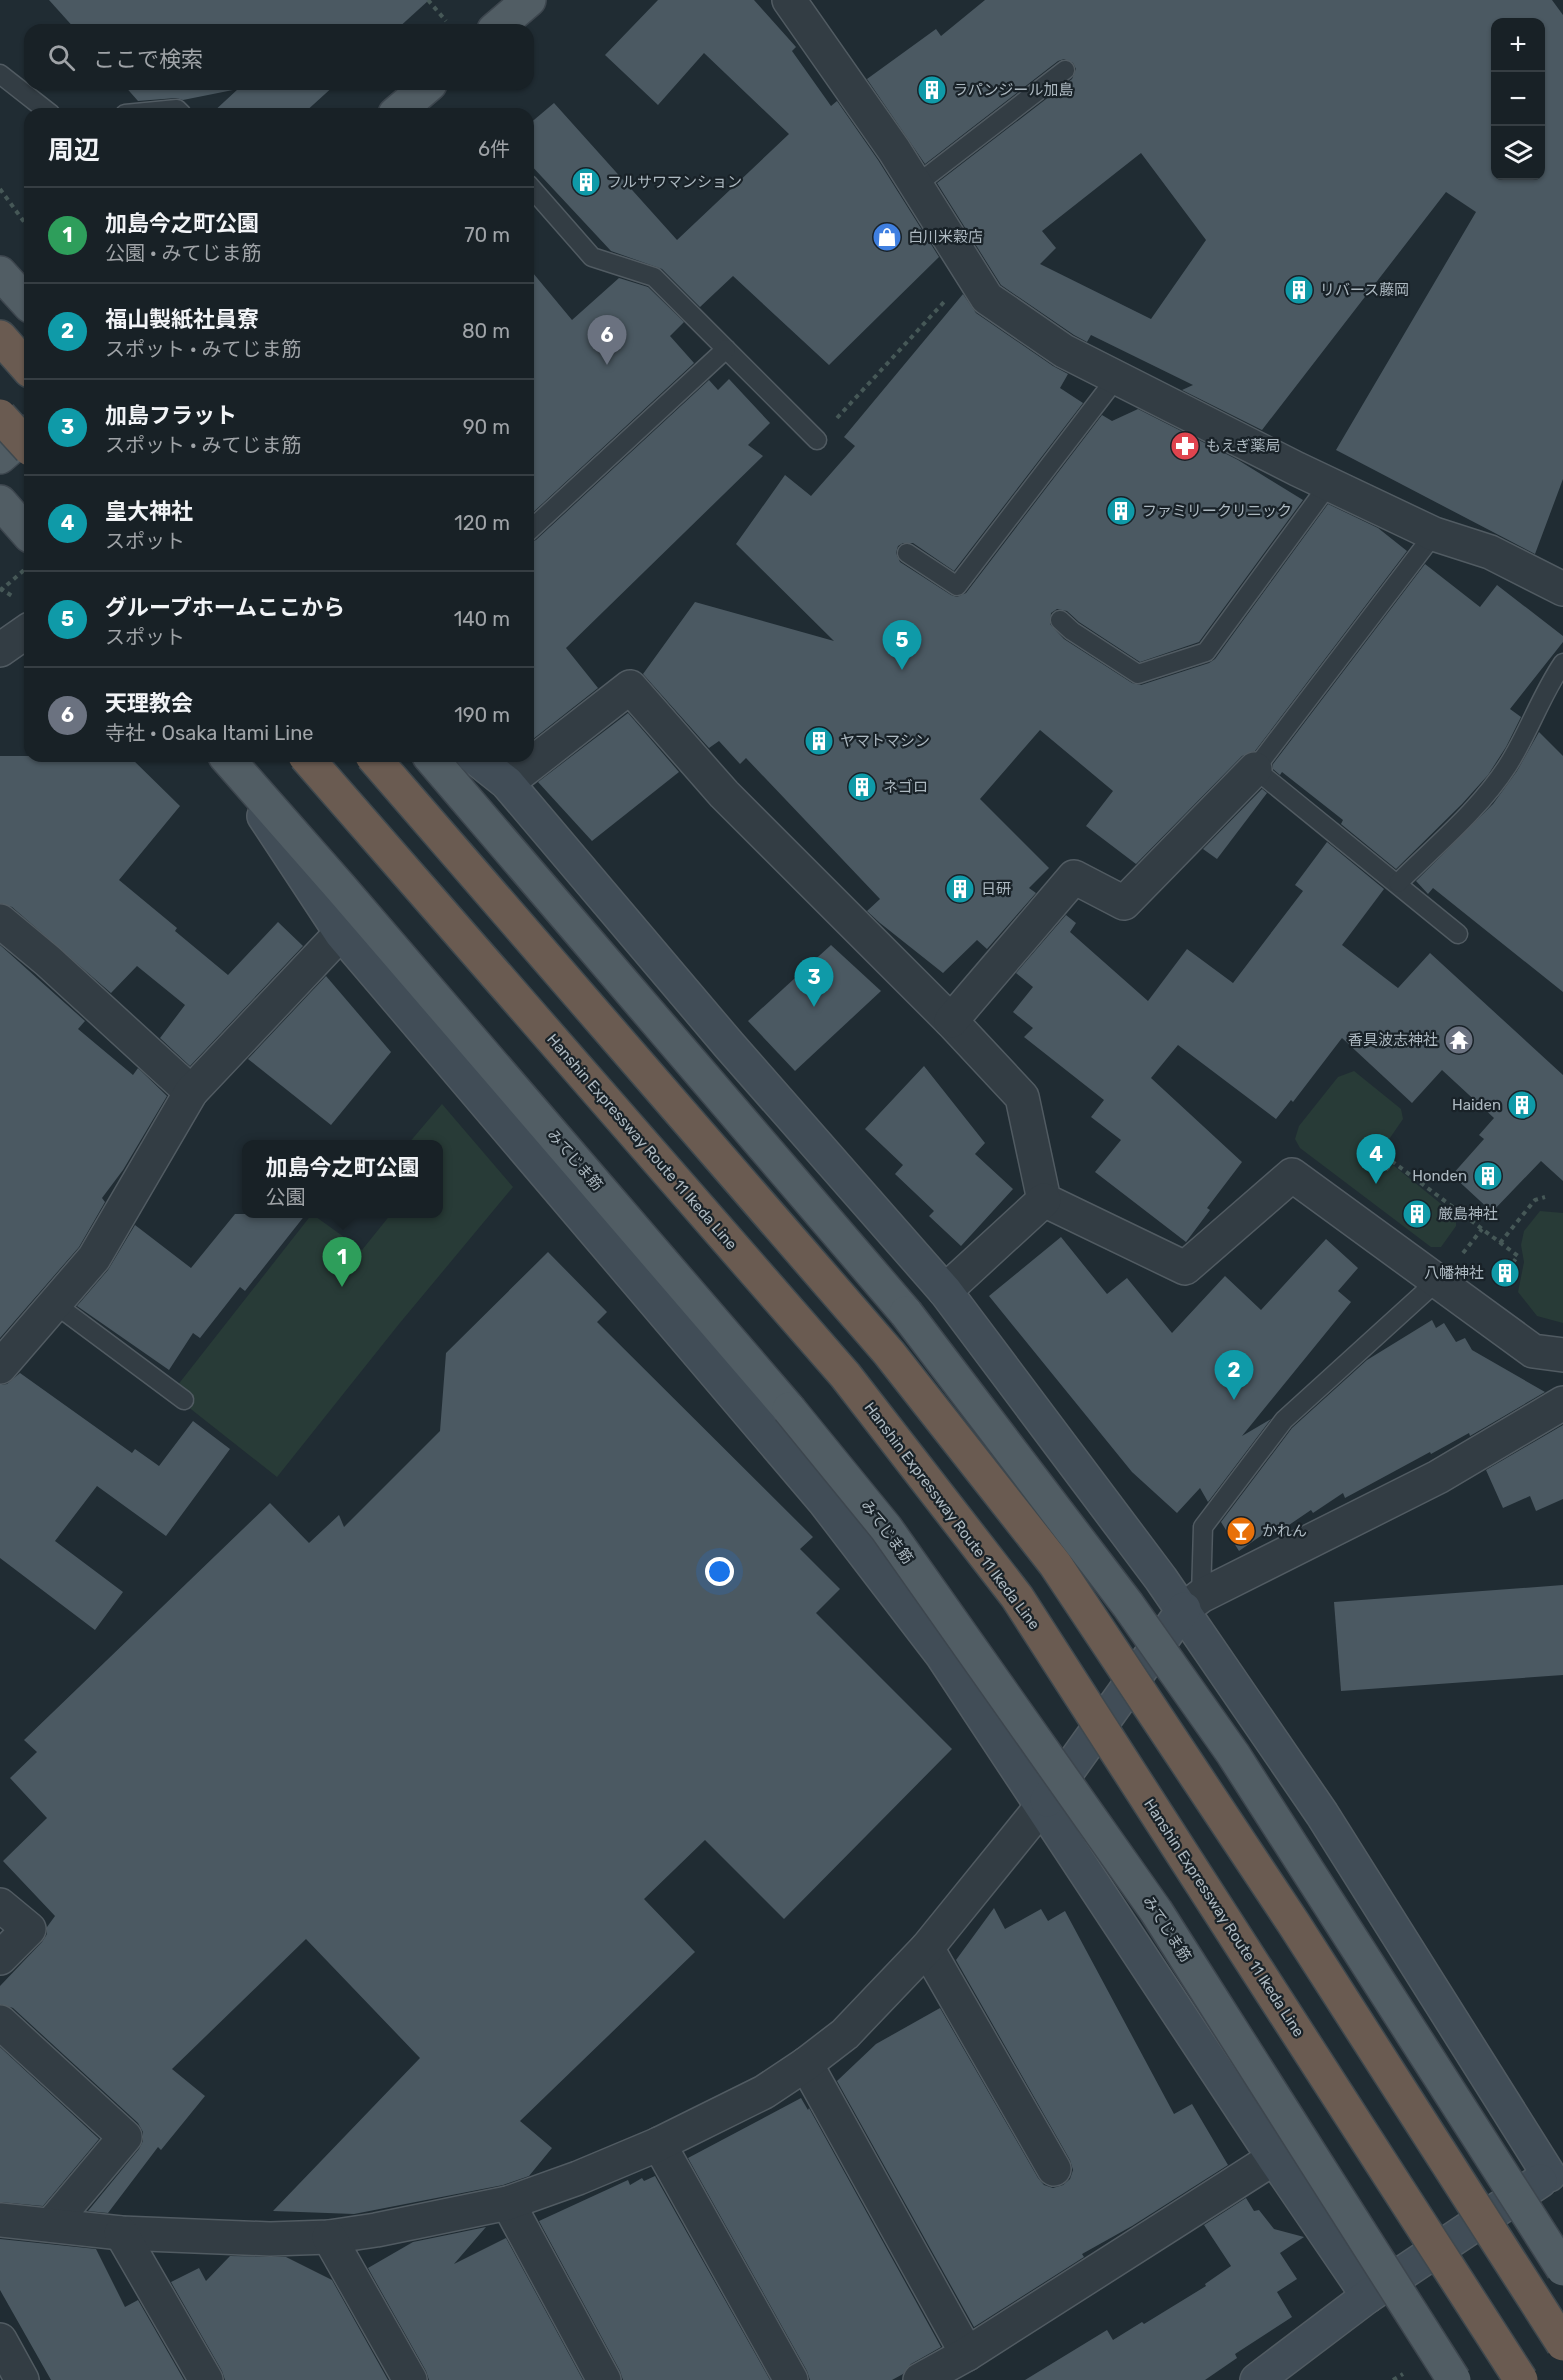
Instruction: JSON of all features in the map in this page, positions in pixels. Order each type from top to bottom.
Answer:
[{"type":"highway","points":[[0,337],[24,364]]},
{"type":"highway","points":[[0,416],[24,442]]},
{"type":"highway","name":"Hanshin Expressway Route 11 Ikeda Line","points":[[309,762],[845,1375],[1017,1598],[1521,2380]]},
{"type":"highway","points":[[377,762],[889,1353],[1055,1564],[1294,1924],[1563,2344]]},
{"type":"main road","points":[[501,24],[529,0]]},
{"type":"main road","points":[[402,108],[423,90]]},
{"type":"main road","points":[[0,273],[24,299]]},
{"type":"main road","points":[[0,457],[24,436]]},
{"type":"main road","points":[[0,502],[24,529]]},
{"type":"main road","name":"みてじま筋","points":[[230,762],[334,879],[789,1409],[886,1528],[1156,1911],[1454,2380]]},
{"type":"main road","points":[[434,762],[906,1312],[1128,1605],[1233,1754],[1563,2269]]},
{"type":"street","points":[[789,0],[894,150],[987,298],[1064,351],[1434,534],[1490,552],[1563,589]]},
{"type":"street","points":[[0,650],[24,633]]},
{"type":"street","points":[[534,762],[630,687],[724,794],[951,1021],[1022,1098],[1044,1200]]},
{"type":"street","points":[[229,762],[341,933],[824,1501],[942,1655],[1274,2158],[1368,2296]]},
{"type":"street","points":[[481,762],[507,783],[729,1045],[945,1291],[1192,1603],[1322,1814],[1556,2170],[1368,2296],[1257,2380]]},
{"type":"street","points":[[507,783],[534,762]]},
{"type":"street","points":[[951,1021],[1074,877],[1124,903],[1255,769]]},
{"type":"street","points":[[0,921],[48,961],[190,1092]]},
{"type":"street","points":[[0,1367],[93,1258],[190,1092],[341,933]]},
{"type":"street","points":[[1044,1200],[1185,1268],[1292,1175],[1533,1351],[1563,1354]]},
{"type":"street","points":[[945,1291],[1044,1200]]},
{"type":"street","points":[[0,2220],[121,2232],[270,2239],[329,2237],[376,2230],[508,2204],[659,2144],[764,2091],[806,2064],[845,2034],[927,1948],[1042,1806],[1192,1603],[1438,1477],[1563,1403]]},
{"type":"street","points":[[0,1905],[29,1929],[0,1958]]},
{"type":"street","points":[[927,1948],[1054,2169]]},
{"type":"street","points":[[0,2022],[125,2137],[51,2225]]},
{"type":"street","points":[[806,2064],[967,2354]]},
{"type":"street","points":[[659,2144],[791,2380]]},
{"type":"street","points":[[920,2380],[967,2354],[1274,2158]]},
{"type":"street","points":[[508,2204],[604,2380]]},
{"type":"street","points":[[121,2232],[206,2380]]},
{"type":"street","points":[[329,2237],[410,2380]]},
{"type":"street","points":[[0,2340],[22,2380]]},
{"type":"lane","points":[[916,186],[1065,70]]},
{"type":"lane","points":[[0,75],[43,108]]},
{"type":"lane","points":[[534,191],[592,257],[654,277],[816,440]]},
{"type":"lane","points":[[534,526],[726,349]]},
{"type":"lane","points":[[907,553],[957,586],[1117,377]]},
{"type":"lane","points":[[1060,620],[1072,631],[1138,674],[1206,652],[1329,483]]},
{"type":"lane","points":[[1434,534],[1255,769],[1458,934]]},
{"type":"lane","points":[[1398,883],[1486,796],[1509,763],[1550,681],[1563,663]]},
{"type":"lane","points":[[1192,1603],[1203,1527],[1284,1420],[1436,1282]]},
{"type":"lane","points":[[55,1304],[184,1400]]},
{"type":"path","points":[[428,0],[447,21]]},
{"type":"path","points":[[0,189],[24,222]]},
{"type":"path","points":[[816,440],[971,273]]},
{"type":"path","points":[[0,591],[24,570]]},
{"type":"path","points":[[1386,1170],[1392,1161],[1518,1256],[1511,1265]]},
{"type":"path","points":[[1500,1243],[1535,1200],[1545,1197]]},
{"type":"path","points":[[1459,1259],[1482,1229]]},
{"type":"green space","points":[[1354,1071],[1401,1109],[1403,1119],[1383,1148],[1383,1157],[1456,1216],[1456,1226],[1441,1247],[1431,1247],[1300,1148],[1295,1139],[1299,1126],[1338,1077]]},
{"type":"green space","points":[[442,1104],[513,1187],[399,1324],[277,1477],[187,1406],[193,1398],[177,1386],[309,1218],[318,1218],[362,1250],[388,1218],[443,1218],[443,1140],[411,1140]]},
{"type":"green space","points":[[1540,1211],[1563,1213],[1563,1323],[1537,1316],[1518,1292],[1524,1262],[1521,1245],[1524,1231]]},
{"type":"building","points":[[49,0],[429,0],[403,24],[71,24]]},
{"type":"building","points":[[658,0],[754,0],[796,47],[792,51],[831,106],[837,101],[878,160],[939,257],[829,365],[733,276],[700,307],[662,269],[611,251],[534,168],[534,120],[554,103],[677,240],[789,134],[704,53],[658,105],[605,55]]},
{"type":"building","points":[[985,0],[1552,0],[1563,15],[1563,479],[1535,554],[1336,450],[1476,212],[1446,192],[1262,430],[1182,390],[1193,385],[1091,335],[1087,342],[1074,335],[1001,285],[937,183],[1072,79],[1076,69],[1073,63],[1064,59],[1058,61],[925,164],[867,79],[936,29],[941,36]],"holes":[[[1141,153],[1206,240],[1151,319],[1040,264],[1056,248],[1042,231]]]},
{"type":"building","points":[[128,90],[233,90],[183,100],[176,98],[138,101]]},
{"type":"building","points":[[237,90],[329,90],[310,108],[217,108]]},
{"type":"building","points":[[534,274],[572,320],[619,278],[648,287],[684,322],[670,336],[694,363],[534,511]]},
{"type":"building","points":[[963,294],[976,313],[1068,374],[1060,388],[1083,403],[954,571],[913,543],[903,543],[898,546],[896,553],[900,562],[951,595],[957,597],[966,593],[1102,415],[1112,421],[1138,409],[1238,460],[1303,500],[1199,642],[1140,662],[1079,622],[1067,611],[1057,609],[1051,613],[1050,624],[1064,639],[1132,683],[1141,685],[1215,659],[1328,504],[1378,528],[1407,551],[1255,751],[1242,756],[1136,864],[1086,826],[1113,791],[1040,730],[980,799],[1049,868],[1029,888],[1036,893],[987,949],[977,940],[943,973],[867,911],[880,899],[746,758],[740,764],[719,741],[709,748],[643,674],[695,602],[834,641],[736,544],[785,475],[811,496],[855,446],[844,437]]},
{"type":"building","points":[[729,379],[770,423],[748,445],[763,456],[566,648],[598,688],[534,738],[534,541],[709,380],[718,390]]},
{"type":"building","points":[[1425,564],[1480,607],[1497,585],[1563,636],[1563,642],[1510,709],[1521,717],[1488,775],[1396,869],[1341,824],[1343,820],[1282,772],[1280,775],[1273,769],[1273,764]]},
{"type":"building","points":[[628,713],[679,772],[592,841],[538,782]]},
{"type":"building","points":[[1539,732],[1563,756],[1563,992],[1433,888],[1428,894],[1416,881],[1493,804],[1517,771]]},
{"type":"building","points":[[0,756],[24,756],[24,762],[135,762],[180,806],[119,880],[177,928],[175,931],[228,975],[278,922],[303,946],[190,1066],[160,1038],[185,1005],[137,966],[111,993],[12,907],[0,903]]},
{"type":"building","points":[[1262,789],[1267,793],[1217,859],[1203,849]]},
{"type":"building","points":[[1327,842],[1384,889],[1342,945],[1398,988],[1430,953],[1563,1075],[1563,1181],[1541,1161],[1492,1212],[1452,1175],[1484,1139],[1479,1135],[1494,1118],[1442,1070],[1412,1103],[1342,1038],[1293,1102],[1291,1100],[1276,1119],[1178,1045],[1151,1078],[1242,1162],[1207,1208],[1210,1210],[1186,1242],[1095,1172],[1121,1140],[1091,1117],[1104,1100],[1024,1037],[1033,1028],[1013,1012],[1033,987],[1016,973],[1066,915],[1076,923],[1070,932],[1148,1001],[1187,949],[1233,983],[1303,891],[1295,885]]},
{"type":"building","points":[[0,945],[85,1021],[78,1029],[133,1075],[138,1068],[167,1096],[123,1170],[102,1198],[105,1202],[79,1247],[0,1338]]},
{"type":"building","points":[[831,945],[881,991],[795,1071],[748,1021]]},
{"type":"building","points":[[326,976],[391,1052],[331,1125],[248,1059]]},
{"type":"building","points":[[924,1066],[985,1143],[975,1154],[1013,1189],[961,1246],[929,1216],[934,1211],[895,1174],[903,1165],[865,1129]]},
{"type":"building","points":[[235,1214],[242,1214],[242,1218],[303,1218],[245,1291],[240,1287],[200,1338],[193,1333],[169,1370],[77,1306],[108,1270],[135,1225],[191,1268]]},
{"type":"building","points":[[1061,1237],[1107,1294],[1127,1278],[1172,1333],[1225,1276],[1261,1310],[1326,1239],[1358,1268],[1338,1291],[1351,1302],[1242,1436],[1271,1419],[1208,1502],[1200,1488],[1177,1513],[1132,1472],[989,1296]]},
{"type":"building","points":[[548,1252],[607,1312],[597,1322],[813,1537],[800,1549],[840,1589],[816,1613],[952,1749],[784,1919],[705,1840],[644,1899],[695,1952],[520,2121],[552,2148],[529,2176],[503,2185],[354,2214],[273,2211],[420,2058],[306,1939],[172,2069],[205,2096],[161,2150],[158,2147],[108,2213],[88,2211],[139,2149],[143,2141],[143,2132],[138,2123],[13,2008],[0,2004],[0,1986],[42,1942],[47,1934],[47,1927],[55,1916],[3,1861],[47,1818],[10,1778],[37,1752],[24,1740],[270,1503],[309,1543],[339,1515],[344,1527],[440,1431],[446,1353]]},
{"type":"building","points":[[1432,1320],[1436,1328],[1444,1323],[1456,1342],[1465,1338],[1472,1350],[1545,1392],[1470,1436],[1469,1433],[1431,1454],[1430,1452],[1345,1498],[1343,1493],[1313,1513],[1311,1510],[1286,1527],[1284,1524],[1264,1538],[1262,1535],[1239,1551],[1221,1522],[1292,1428],[1367,1360]]},
{"type":"building","points":[[20,1373],[132,1453],[135,1449],[159,1466],[193,1421],[230,1449],[166,1536],[97,1486],[55,1541],[123,1592],[95,1630],[0,1558],[0,1385],[7,1384]]},
{"type":"building","points":[[1563,1425],[1563,1499],[1536,1511],[1530,1496],[1503,1508],[1486,1470]]},
{"type":"building","points":[[1563,1585],[1563,1675],[1341,1691],[1334,1602]]},
{"type":"building","points":[[994,1908],[1005,1929],[1041,1909],[1048,1921],[1065,1911],[1174,2114],[1192,2104],[1228,2165],[1132,2226],[1082,2254],[1084,2257],[974,2327],[837,2081],[876,2044],[940,2008],[1038,2178],[1044,2185],[1053,2188],[1063,2185],[1070,2179],[1073,2170],[1070,2160],[956,1960]]},
{"type":"building","points":[[0,2047],[99,2139],[43,2206],[0,2202]]},
{"type":"building","points":[[801,2098],[808,2110],[809,2108],[941,2347],[911,2364],[903,2374],[892,2380],[810,2380],[688,2158]]},
{"type":"building","points":[[655,2176],[770,2380],[623,2380],[539,2221],[628,2180],[630,2185],[642,2178],[644,2181]]},
{"type":"building","points":[[1246,2198],[1254,2211],[1259,2210],[1274,2229],[1304,2237],[1280,2253],[1297,2279],[1277,2292],[1292,2317],[1235,2354],[1237,2358],[1205,2380],[1025,2380],[1107,2330],[1113,2340],[1142,2322],[1144,2324],[1206,2286],[1205,2284],[1231,2266],[1204,2225]]},
{"type":"building","points":[[486,2227],[454,2264],[506,2238],[583,2380],[429,2380],[368,2268],[413,2242]]},
{"type":"building","points":[[0,2239],[96,2249],[125,2307],[138,2300],[184,2380],[51,2380],[0,2290]]},
{"type":"building","points":[[230,2256],[286,2257],[332,2280],[388,2380],[225,2380],[171,2282],[199,2268],[206,2281]]},
{"type":"place","name":"ラパンジール加島","points":[[932,90]]},
{"type":"place","name":"フルサワマンション","points":[[586,182]]},
{"type":"place","name":"白川米穀店","points":[[887,237]]},
{"type":"place","name":"リバース藤岡","points":[[1299,290]]},
{"type":"place","name":"天理教会","points":[[607,365]]},
{"type":"place","name":"もえぎ薬局","points":[[1185,446]]},
{"type":"place","name":"ファミリークリニック","points":[[1121,511]]},
{"type":"place","name":"グループホームここから","points":[[902,670]]},
{"type":"place","name":"ヤマトマシン","points":[[819,741]]},
{"type":"place","name":"ネゴロ","points":[[862,787]]},
{"type":"place","name":"日研","points":[[960,889]]},
{"type":"place","name":"加島フラット","points":[[814,1007]]},
{"type":"place","name":"香具波志神社","points":[[1459,1040]]},
{"type":"place","name":"Haiden","points":[[1522,1105]]},
{"type":"place","name":"Honden","points":[[1488,1176]]},
{"type":"place","name":"皇大神社","points":[[1376,1184]]},
{"type":"place","name":"厳島神社","points":[[1417,1214]]},
{"type":"place","name":"八幡神社","points":[[1505,1273]]},
{"type":"place","name":"加島今之町公園","points":[[342,1287]]},
{"type":"place","name":"福山製紙社員寮","points":[[1234,1400]]},
{"type":"place","name":"かれん","points":[[1241,1531]]}]
